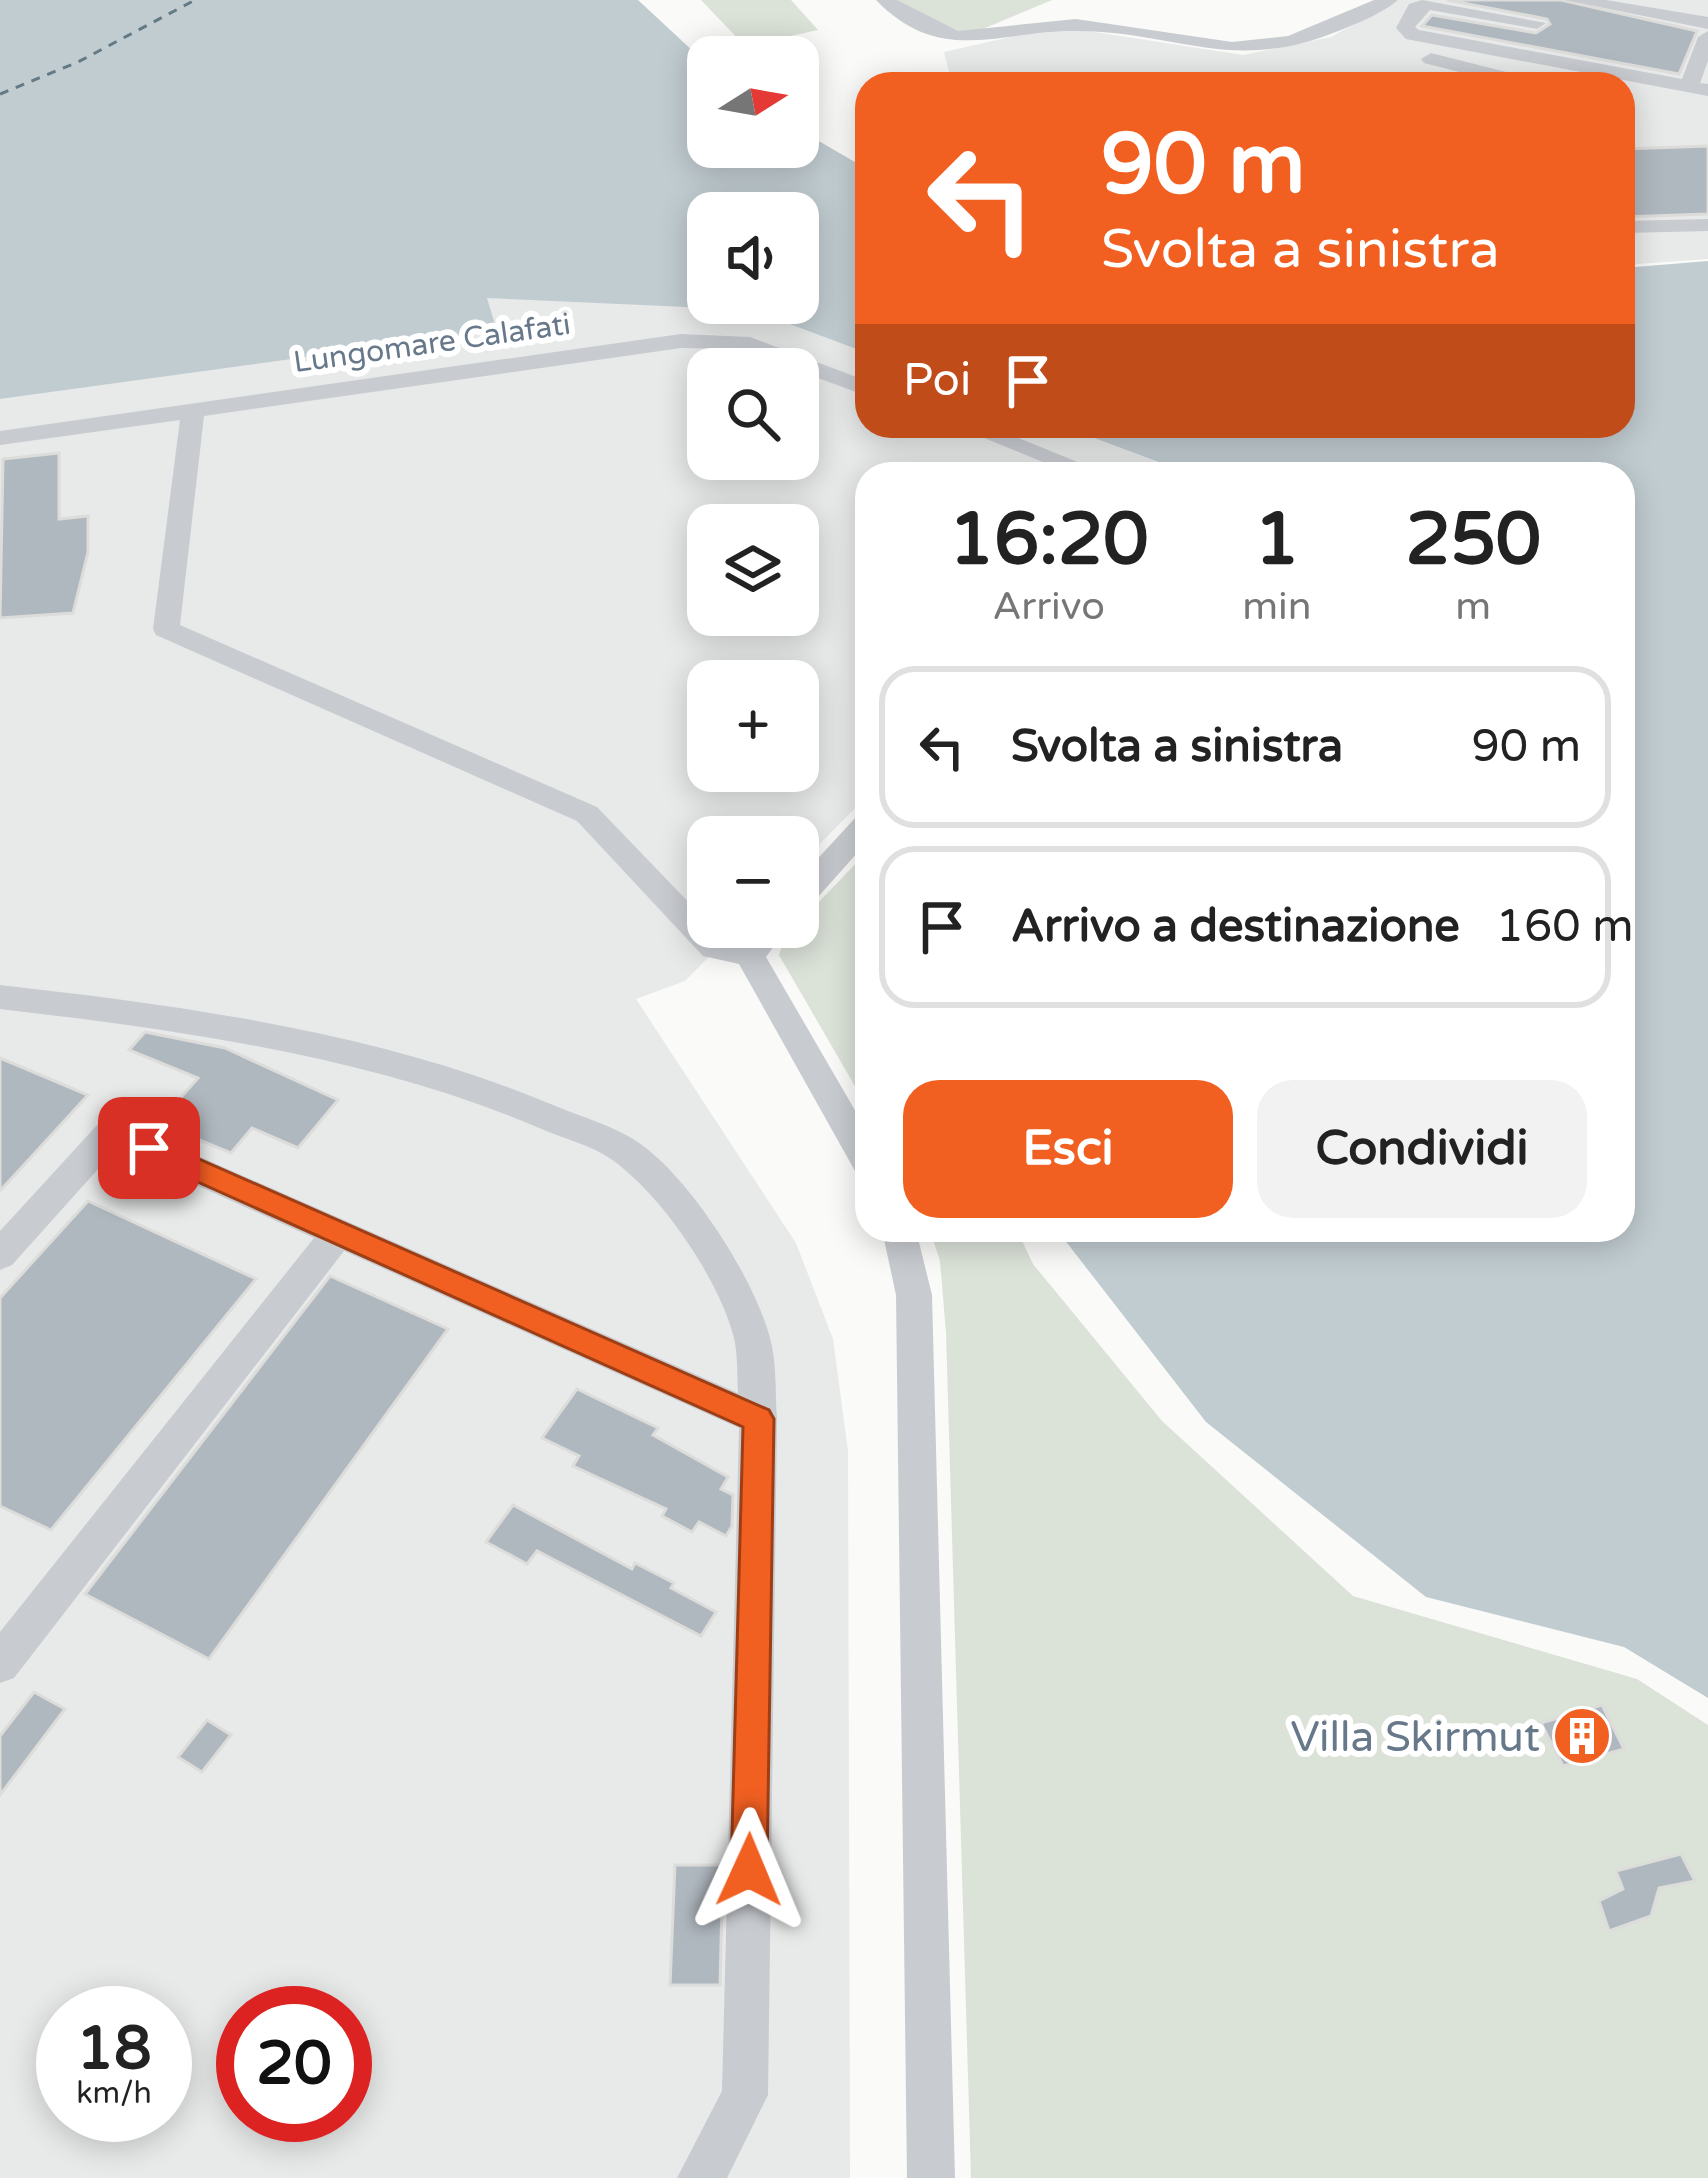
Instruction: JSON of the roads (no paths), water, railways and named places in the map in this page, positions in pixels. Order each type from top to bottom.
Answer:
[{"type":"street","points":[[885,0],[921,28],[953,40],[1082,25],[1232,48],[1320,32],[1389,0]]},
{"type":"street","points":[[1521,55],[1550,0]]},
{"type":"street","points":[[1574,0],[1708,23]]},
{"type":"street","points":[[1538,22],[1429,4],[1416,8],[1405,28],[1414,35],[1612,72]]},
{"type":"street","points":[[1414,35],[1402,44],[1424,58],[1482,72]]},
{"type":"street","points":[[1635,76],[1698,88],[1708,38]]},
{"type":"street","points":[[1635,227],[1708,225]]},
{"type":"street","name":"Lungomare Calafati","points":[[0,438],[713,340],[742,342],[855,384]]},
{"type":"street","points":[[193,410],[166,628],[586,814],[714,948],[749,956],[855,1140]]},
{"type":"street","points":[[999,438],[1063,462]]},
{"type":"street","points":[[819,875],[855,836]]},
{"type":"street","points":[[749,956],[756,948]]},
{"type":"street","points":[[0,997],[123,1011],[348,1055],[496,1095],[623,1149],[685,1213],[729,1278],[753,1340],[758,1419],[745,2095],[701,2178]]},
{"type":"street","points":[[0,1255],[111,1132],[758,1419]]},
{"type":"street","points":[[0,1664],[340,1231]]},
{"type":"street","points":[[902,1242],[914,1295],[931,2178]]},
{"type":"place","name":"Villa Skirmut","points":[[1582,1736]]}]
